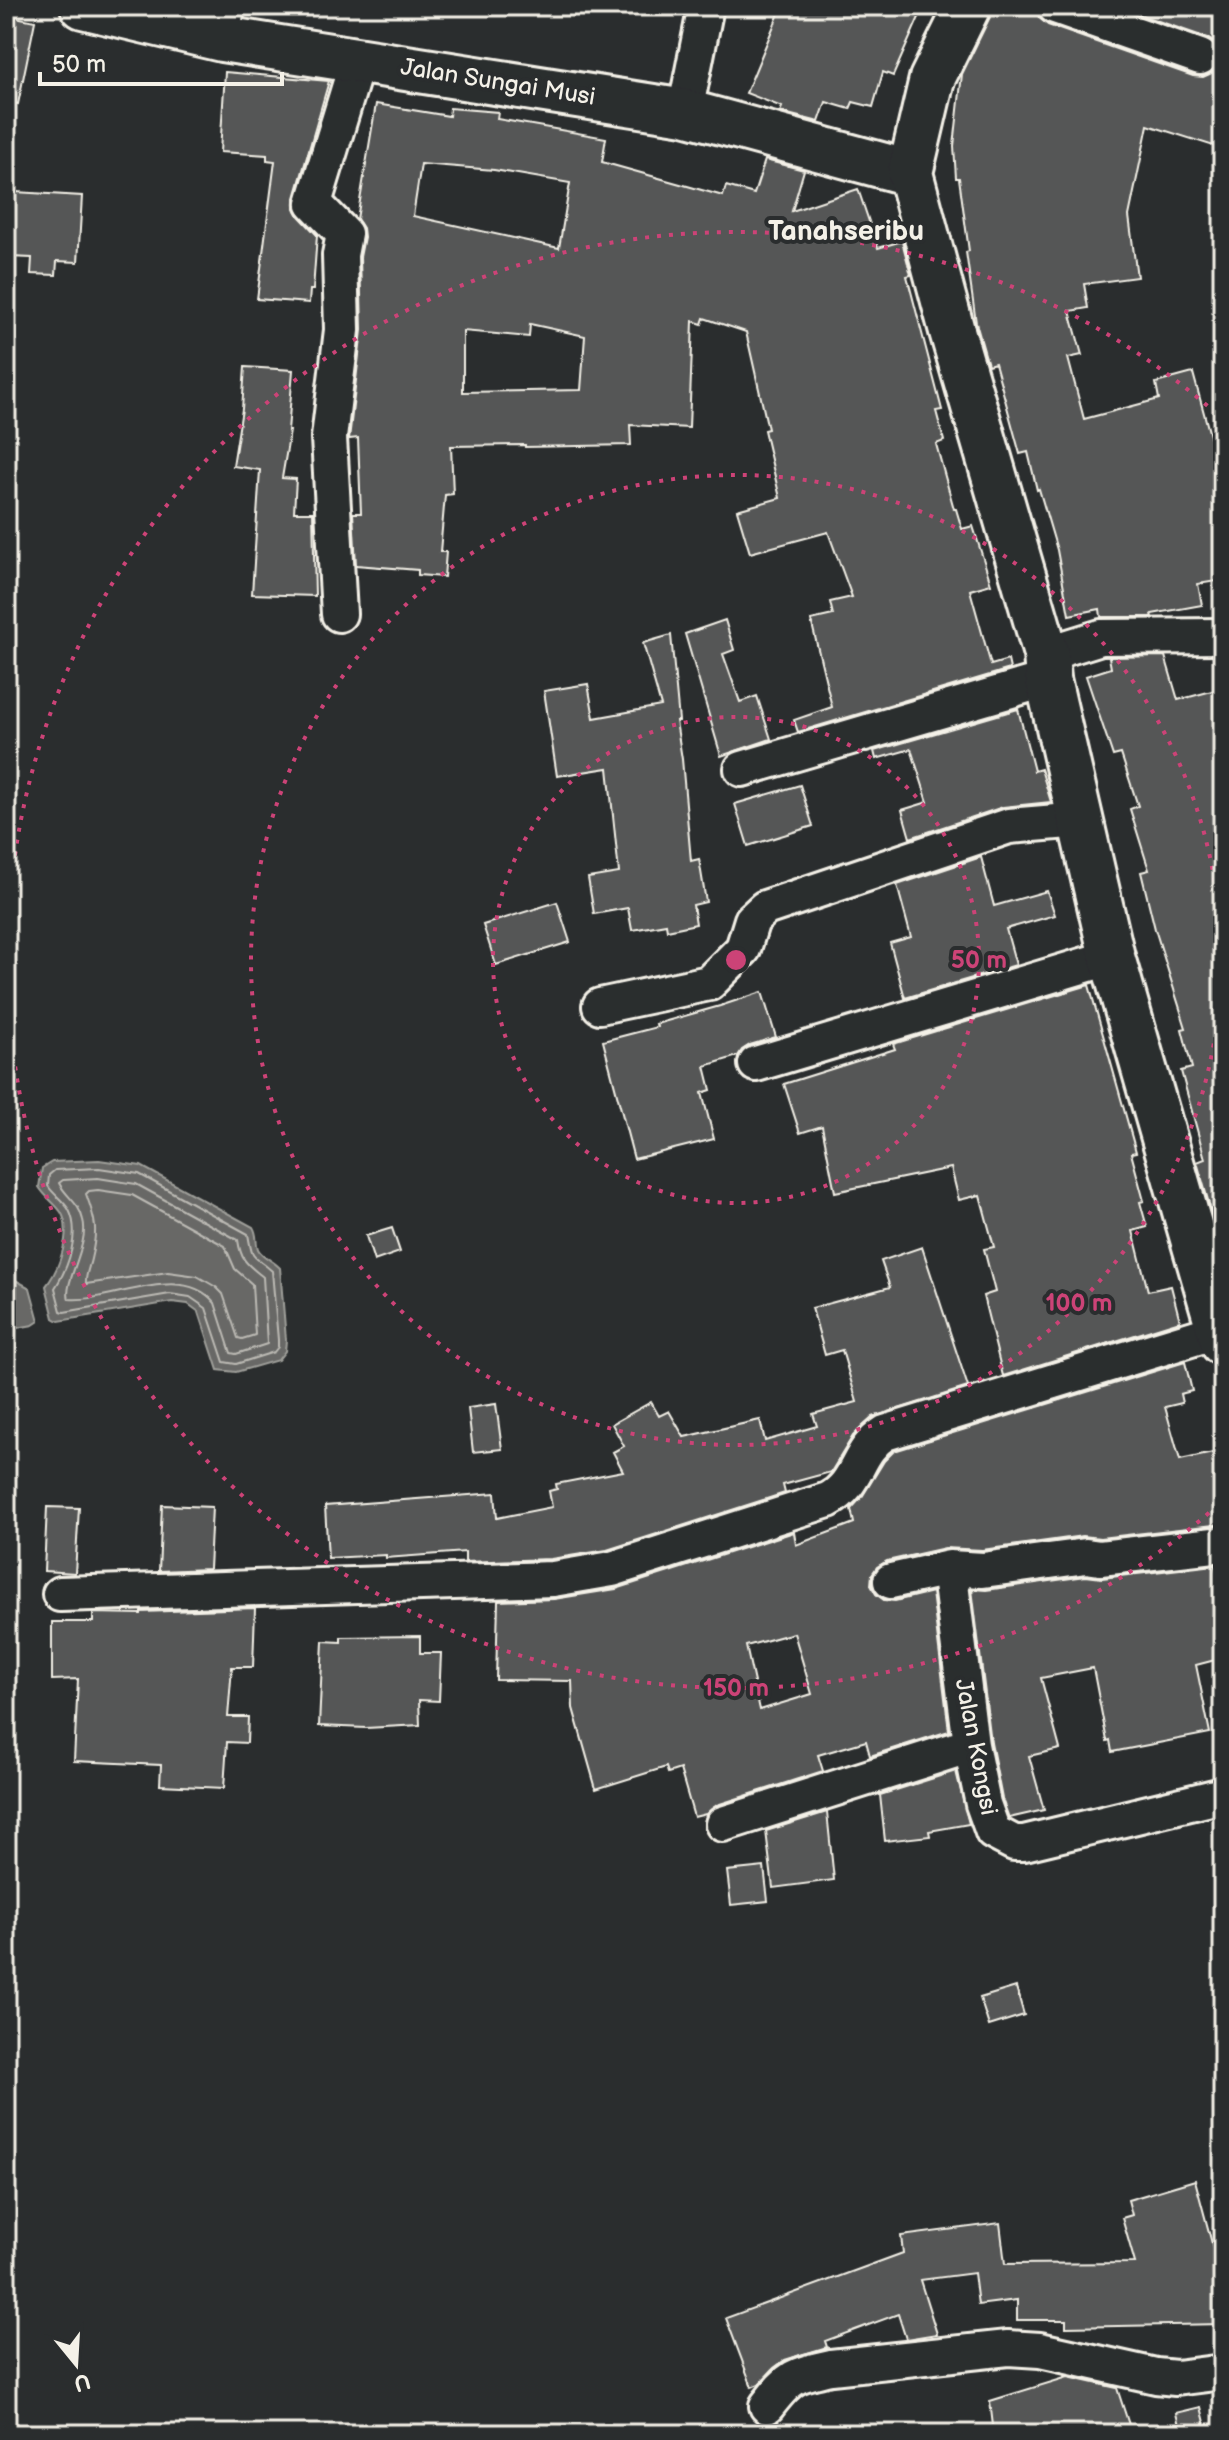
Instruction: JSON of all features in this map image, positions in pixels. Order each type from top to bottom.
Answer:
[{"type":"main road","name":"Jalan Sungai Musi","points":[[83,6],[224,22],[358,59],[685,112],[910,173]]},
{"type":"main road","points":[[968,6],[932,79],[910,173],[1047,666],[1112,957],[1221,1337]]},
{"type":"street","points":[[685,112],[706,6]]},
{"type":"street","points":[[1055,6],[1200,57]]},
{"type":"street","points":[[339,614],[329,438],[342,330],[340,255],[344,234],[314,203],[358,59]]},
{"type":"street","points":[[742,769],[1047,666],[1101,637],[1223,636]]},
{"type":"street","points":[[600,1006],[709,983],[743,949],[752,920],[765,908],[1009,826],[1081,820]]},
{"type":"street","points":[[756,1064],[1112,957]]},
{"type":"street","points":[[60,1594],[553,1579],[612,1569],[828,1500],[847,1487],[868,1447],[885,1433],[1221,1337]]},
{"type":"street","points":[[891,1581],[949,1568],[983,1570],[1086,1556],[1100,1558],[1223,1544]]},
{"type":"street","name":"Jalan Kongsi","points":[[949,1568],[971,1745],[983,1804],[993,1832],[1014,1843],[1024,1843],[1223,1795]]},
{"type":"street","points":[[723,1824],[971,1745]]},
{"type":"street","points":[[767,2406],[785,2382],[806,2372],[1008,2348],[1040,2350],[1156,2376],[1176,2378],[1223,2372]]},
{"type":"water","points":[[99,1160],[141,1166],[253,1227],[260,1252],[280,1268],[286,1340],[285,1351],[278,1360],[236,1372],[218,1370],[199,1312],[188,1304],[172,1302],[59,1321],[54,1318],[46,1286],[60,1261],[66,1229],[61,1212],[39,1187],[42,1168],[52,1162]]},
{"type":"water","points":[[6,1275],[30,1288],[39,1321],[33,1325],[6,1330]]},
{"type":"building","points":[[782,6],[924,6],[893,76],[883,72],[873,107],[853,102],[850,109],[826,102],[819,122],[780,112],[782,107],[746,93]]},
{"type":"building","points":[[993,6],[1036,6],[1039,18],[1048,25],[1203,77],[1212,73],[1219,64],[1215,43],[1115,6],[1223,6],[1223,149],[1148,125],[1129,216],[1137,277],[1084,284],[1088,308],[1070,311],[1082,355],[1068,358],[1084,419],[1159,399],[1156,383],[1193,373],[1211,439],[1223,436],[1223,580],[1198,584],[1202,605],[1152,614],[1153,617],[1101,617],[1100,609],[1069,615],[1057,550],[1028,452],[1020,454],[995,363],[988,365],[976,323],[959,178],[956,178],[954,146],[962,74]]},
{"type":"building","points":[[6,15],[35,21],[18,104],[6,102]]},
{"type":"building","points":[[225,72],[329,81],[295,198],[299,216],[317,235],[313,290],[310,290],[309,303],[257,299],[275,161],[267,160],[267,155],[220,152]]},
{"type":"building","points":[[376,104],[449,116],[450,108],[498,112],[497,119],[606,138],[602,162],[723,196],[726,186],[754,194],[765,160],[804,170],[792,211],[858,189],[878,248],[902,241],[911,275],[907,276],[942,410],[936,411],[944,441],[936,444],[954,509],[962,529],[973,526],[991,584],[970,590],[991,665],[1008,660],[1010,669],[798,732],[794,720],[832,707],[811,620],[833,615],[830,602],[852,597],[828,532],[750,553],[737,510],[780,498],[764,430],[768,429],[746,332],[704,318],[702,324],[693,321],[689,428],[630,425],[631,445],[451,446],[453,494],[445,495],[440,552],[446,552],[444,577],[418,575],[418,570],[356,565],[353,513],[361,513],[358,438],[349,439],[362,330],[360,257],[364,237],[357,219]],"holes":[[[421,164],[494,170],[570,183],[559,248],[413,216]],[[530,324],[585,336],[581,390],[463,392],[463,331],[529,337]]]},
{"type":"building","points":[[15,192],[82,196],[78,262],[57,261],[56,275],[31,274],[32,258],[10,257]]},
{"type":"building","points":[[245,367],[293,370],[290,431],[282,478],[296,479],[294,512],[313,512],[315,596],[252,594],[260,470],[233,466]]},
{"type":"building","points":[[725,620],[734,650],[723,654],[740,702],[757,696],[771,739],[721,756],[685,634]]},
{"type":"building","points":[[671,635],[679,721],[676,721],[691,861],[699,859],[706,902],[693,905],[696,924],[667,930],[666,924],[632,930],[628,908],[594,914],[588,878],[619,873],[608,768],[557,776],[544,691],[588,684],[594,718],[661,706],[643,643]]},
{"type":"building","points":[[1165,656],[1178,700],[1223,688],[1223,1242],[1220,1242],[1197,1162],[1205,1159],[1181,1071],[1192,1068],[1182,1029],[1186,1028],[1141,872],[1149,870],[1130,809],[1138,806],[1121,754],[1113,756],[1086,676],[1111,668],[1109,657]]},
{"type":"building","points":[[1018,709],[1034,771],[1041,769],[1051,802],[1003,807],[910,838],[902,810],[928,802],[911,749],[876,759],[874,751]]},
{"type":"building","points":[[800,785],[813,826],[748,846],[735,804]]},
{"type":"building","points":[[981,857],[994,906],[1047,891],[1055,915],[1006,929],[1016,965],[905,998],[890,943],[911,937],[897,885]]},
{"type":"building","points":[[557,902],[570,942],[496,965],[483,925]]},
{"type":"building","points":[[1089,985],[1136,1152],[1131,1153],[1144,1201],[1140,1202],[1147,1227],[1133,1231],[1148,1291],[1171,1286],[1180,1321],[1003,1376],[983,1296],[995,1292],[984,1249],[994,1247],[980,1195],[959,1200],[951,1168],[835,1192],[822,1126],[800,1133],[784,1084],[895,1049],[893,1044]]},
{"type":"building","points":[[762,992],[776,1037],[750,1045],[738,1056],[705,1066],[711,1090],[702,1093],[714,1139],[634,1159],[603,1041],[657,1027],[656,1024]]},
{"type":"building","points":[[392,1228],[400,1252],[374,1261],[366,1236]]},
{"type":"building","points":[[922,1247],[968,1387],[873,1417],[853,1436],[831,1472],[783,1485],[785,1493],[607,1550],[551,1559],[465,1562],[465,1552],[386,1558],[386,1555],[328,1558],[325,1506],[495,1493],[497,1518],[552,1507],[549,1491],[557,1489],[556,1484],[623,1471],[613,1452],[624,1446],[612,1424],[651,1402],[659,1416],[669,1411],[684,1437],[760,1420],[765,1441],[817,1426],[813,1414],[857,1402],[842,1350],[825,1355],[812,1308],[890,1287],[881,1261]]},
{"type":"building","points":[[1185,1362],[1192,1391],[1180,1394],[1182,1403],[1165,1407],[1180,1460],[1218,1452],[1223,1477],[1223,1486],[1220,1486],[1223,1524],[1100,1538],[1083,1536],[982,1550],[945,1548],[887,1561],[872,1574],[871,1585],[884,1600],[895,1601],[932,1592],[949,1731],[870,1756],[866,1741],[818,1755],[823,1771],[717,1805],[706,1814],[694,1817],[680,1769],[668,1773],[666,1767],[596,1789],[573,1708],[572,1681],[496,1680],[498,1601],[554,1599],[616,1589],[794,1532],[796,1545],[854,1523],[851,1509],[894,1451]],"holes":[[[794,1633],[812,1694],[760,1710],[746,1646]]]},
{"type":"building","points":[[496,1404],[502,1449],[473,1452],[468,1408]]},
{"type":"building","points":[[162,1505],[212,1507],[209,1569],[159,1571]]},
{"type":"building","points":[[47,1507],[79,1508],[75,1573],[44,1571]]},
{"type":"building","points":[[1215,1565],[1223,1596],[1223,1658],[1196,1665],[1210,1733],[1112,1752],[1110,1740],[1107,1741],[1093,1668],[1041,1678],[1060,1749],[1029,1756],[1044,1810],[1009,1818],[1002,1799],[991,1742],[972,1589]]},
{"type":"building","points":[[255,1608],[253,1667],[232,1667],[228,1717],[248,1717],[247,1743],[227,1742],[224,1788],[160,1785],[161,1765],[74,1761],[78,1679],[52,1680],[52,1622],[93,1622],[93,1613],[141,1614]]},
{"type":"building","points":[[420,1636],[420,1653],[441,1653],[439,1701],[419,1700],[420,1725],[366,1728],[319,1726],[323,1641],[341,1642],[341,1637]]},
{"type":"building","points":[[956,1771],[969,1824],[929,1831],[930,1836],[885,1841],[880,1795]]},
{"type":"building","points":[[827,1812],[834,1880],[773,1888],[766,1831]]},
{"type":"building","points":[[764,1867],[768,1901],[731,1905],[727,1871]]},
{"type":"building","points":[[1016,1987],[1024,2015],[989,2026],[980,1998]]},
{"type":"building","points":[[1195,2180],[1217,2262],[1223,2261],[1223,2324],[1066,2327],[1066,2320],[1017,2320],[1017,2300],[978,2305],[974,2273],[920,2280],[937,2334],[906,2339],[898,2314],[825,2341],[827,2347],[785,2360],[752,2387],[726,2318],[903,2253],[901,2236],[1000,2223],[1005,2264],[1135,2263],[1122,2218],[1132,2215],[1128,2200]]},
{"type":"building","points":[[1068,2377],[1117,2388],[1132,2434],[994,2434],[990,2401]]},
{"type":"building","points":[[1201,2407],[1208,2434],[1181,2434],[1176,2413]]},
{"type":"district","name":"Tanahseribu","points":[[846,231]]}]
